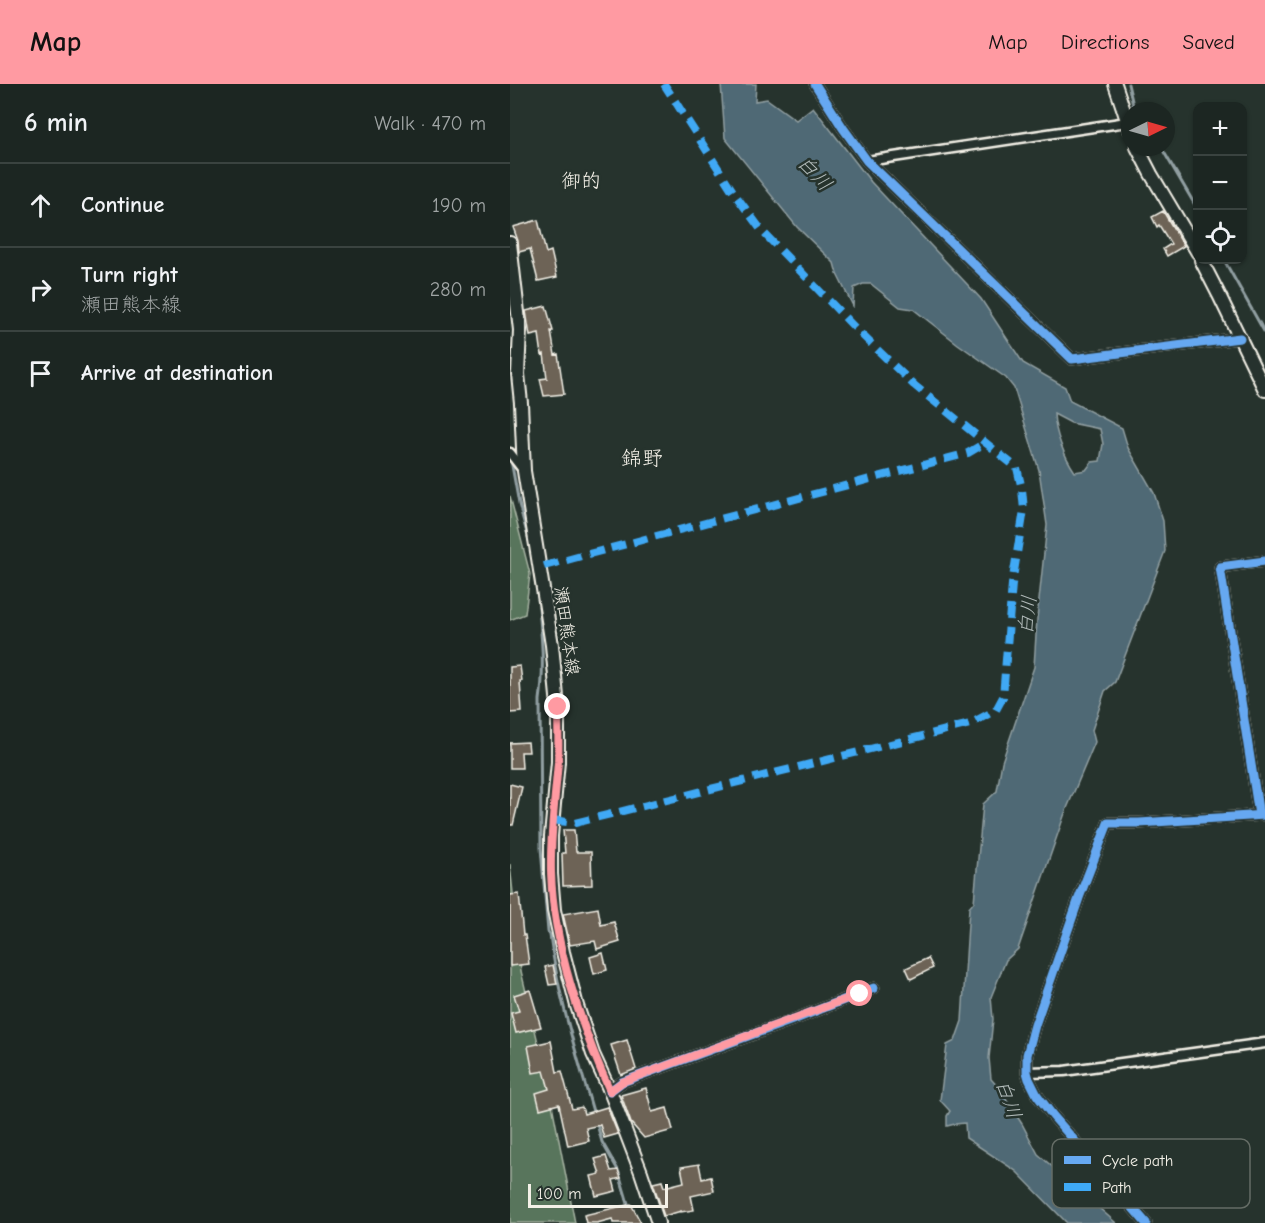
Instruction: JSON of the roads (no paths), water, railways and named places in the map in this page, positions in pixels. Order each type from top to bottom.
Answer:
[{"type":"main road","points":[[1115,84],[1121,103]]},
{"type":"main road","points":[[1142,156],[1193,246]]},
{"type":"main road","name":"瀬田熊本線","points":[[510,243],[519,330],[518,374],[524,471],[552,645],[558,707],[558,762],[551,836],[554,910],[577,1006],[593,1054],[610,1091],[641,1172],[658,1223]]},
{"type":"main road","points":[[1203,264],[1265,390]]},
{"type":"street","points":[[815,84],[867,161],[1072,359],[1240,338]]},
{"type":"street","points":[[867,161],[1121,126]]},
{"type":"street","points":[[510,453],[524,471]]},
{"type":"street","points":[[1073,1139],[1037,1095],[1027,1072],[1027,1055],[1035,1025],[1079,898],[1108,823],[1262,815],[1220,567],[1265,561]]},
{"type":"street","points":[[610,1091],[622,1082],[874,988]]},
{"type":"street","points":[[1027,1072],[1064,1071],[1265,1043]]},
{"type":"street","points":[[1133,1208],[1146,1223]]},
{"type":"water","name":"白川","points":[[721,84],[756,84],[755,101],[767,99],[796,120],[813,107],[871,182],[981,299],[1023,363],[1065,387],[1070,401],[1122,428],[1128,448],[1154,493],[1163,521],[1165,551],[1115,682],[1105,691],[1092,730],[1095,742],[1065,813],[1018,949],[1006,960],[991,997],[993,1019],[989,1058],[991,1079],[1022,1124],[1038,1154],[1052,1166],[1052,1208],[1016,1171],[966,1138],[965,1123],[947,1126],[947,1116],[950,1111],[940,1100],[947,1045],[955,1041],[962,1021],[969,908],[974,902],[983,804],[997,791],[1002,762],[1034,667],[1047,525],[1039,470],[1014,388],[1006,378],[913,309],[900,307],[871,284],[863,284],[854,288],[853,306],[834,263],[797,227],[725,138]],"holes":[[[1054,414],[1071,423],[1100,429],[1103,444],[1100,461],[1092,462],[1086,470],[1075,472],[1058,436]]]},
{"type":"water","points":[[1052,1208],[1099,1208],[1116,1223],[1067,1223]]},
{"type":"waterway","points":[[1128,84],[1132,102]]},
{"type":"waterway","points":[[1166,156],[1193,201]]},
{"type":"waterway","points":[[1226,264],[1265,333]]},
{"type":"waterway","points":[[511,460],[519,504],[530,544]]},
{"type":"waterway","points":[[538,595],[542,661],[541,848],[548,932],[563,1003],[594,1115]]},
{"type":"waterway","points":[[597,1124],[602,1142],[618,1170],[629,1207]]},
{"type":"district","name":"御的","points":[[581,180]]},
{"type":"district","name":"錦野","points":[[642,458]]}]
